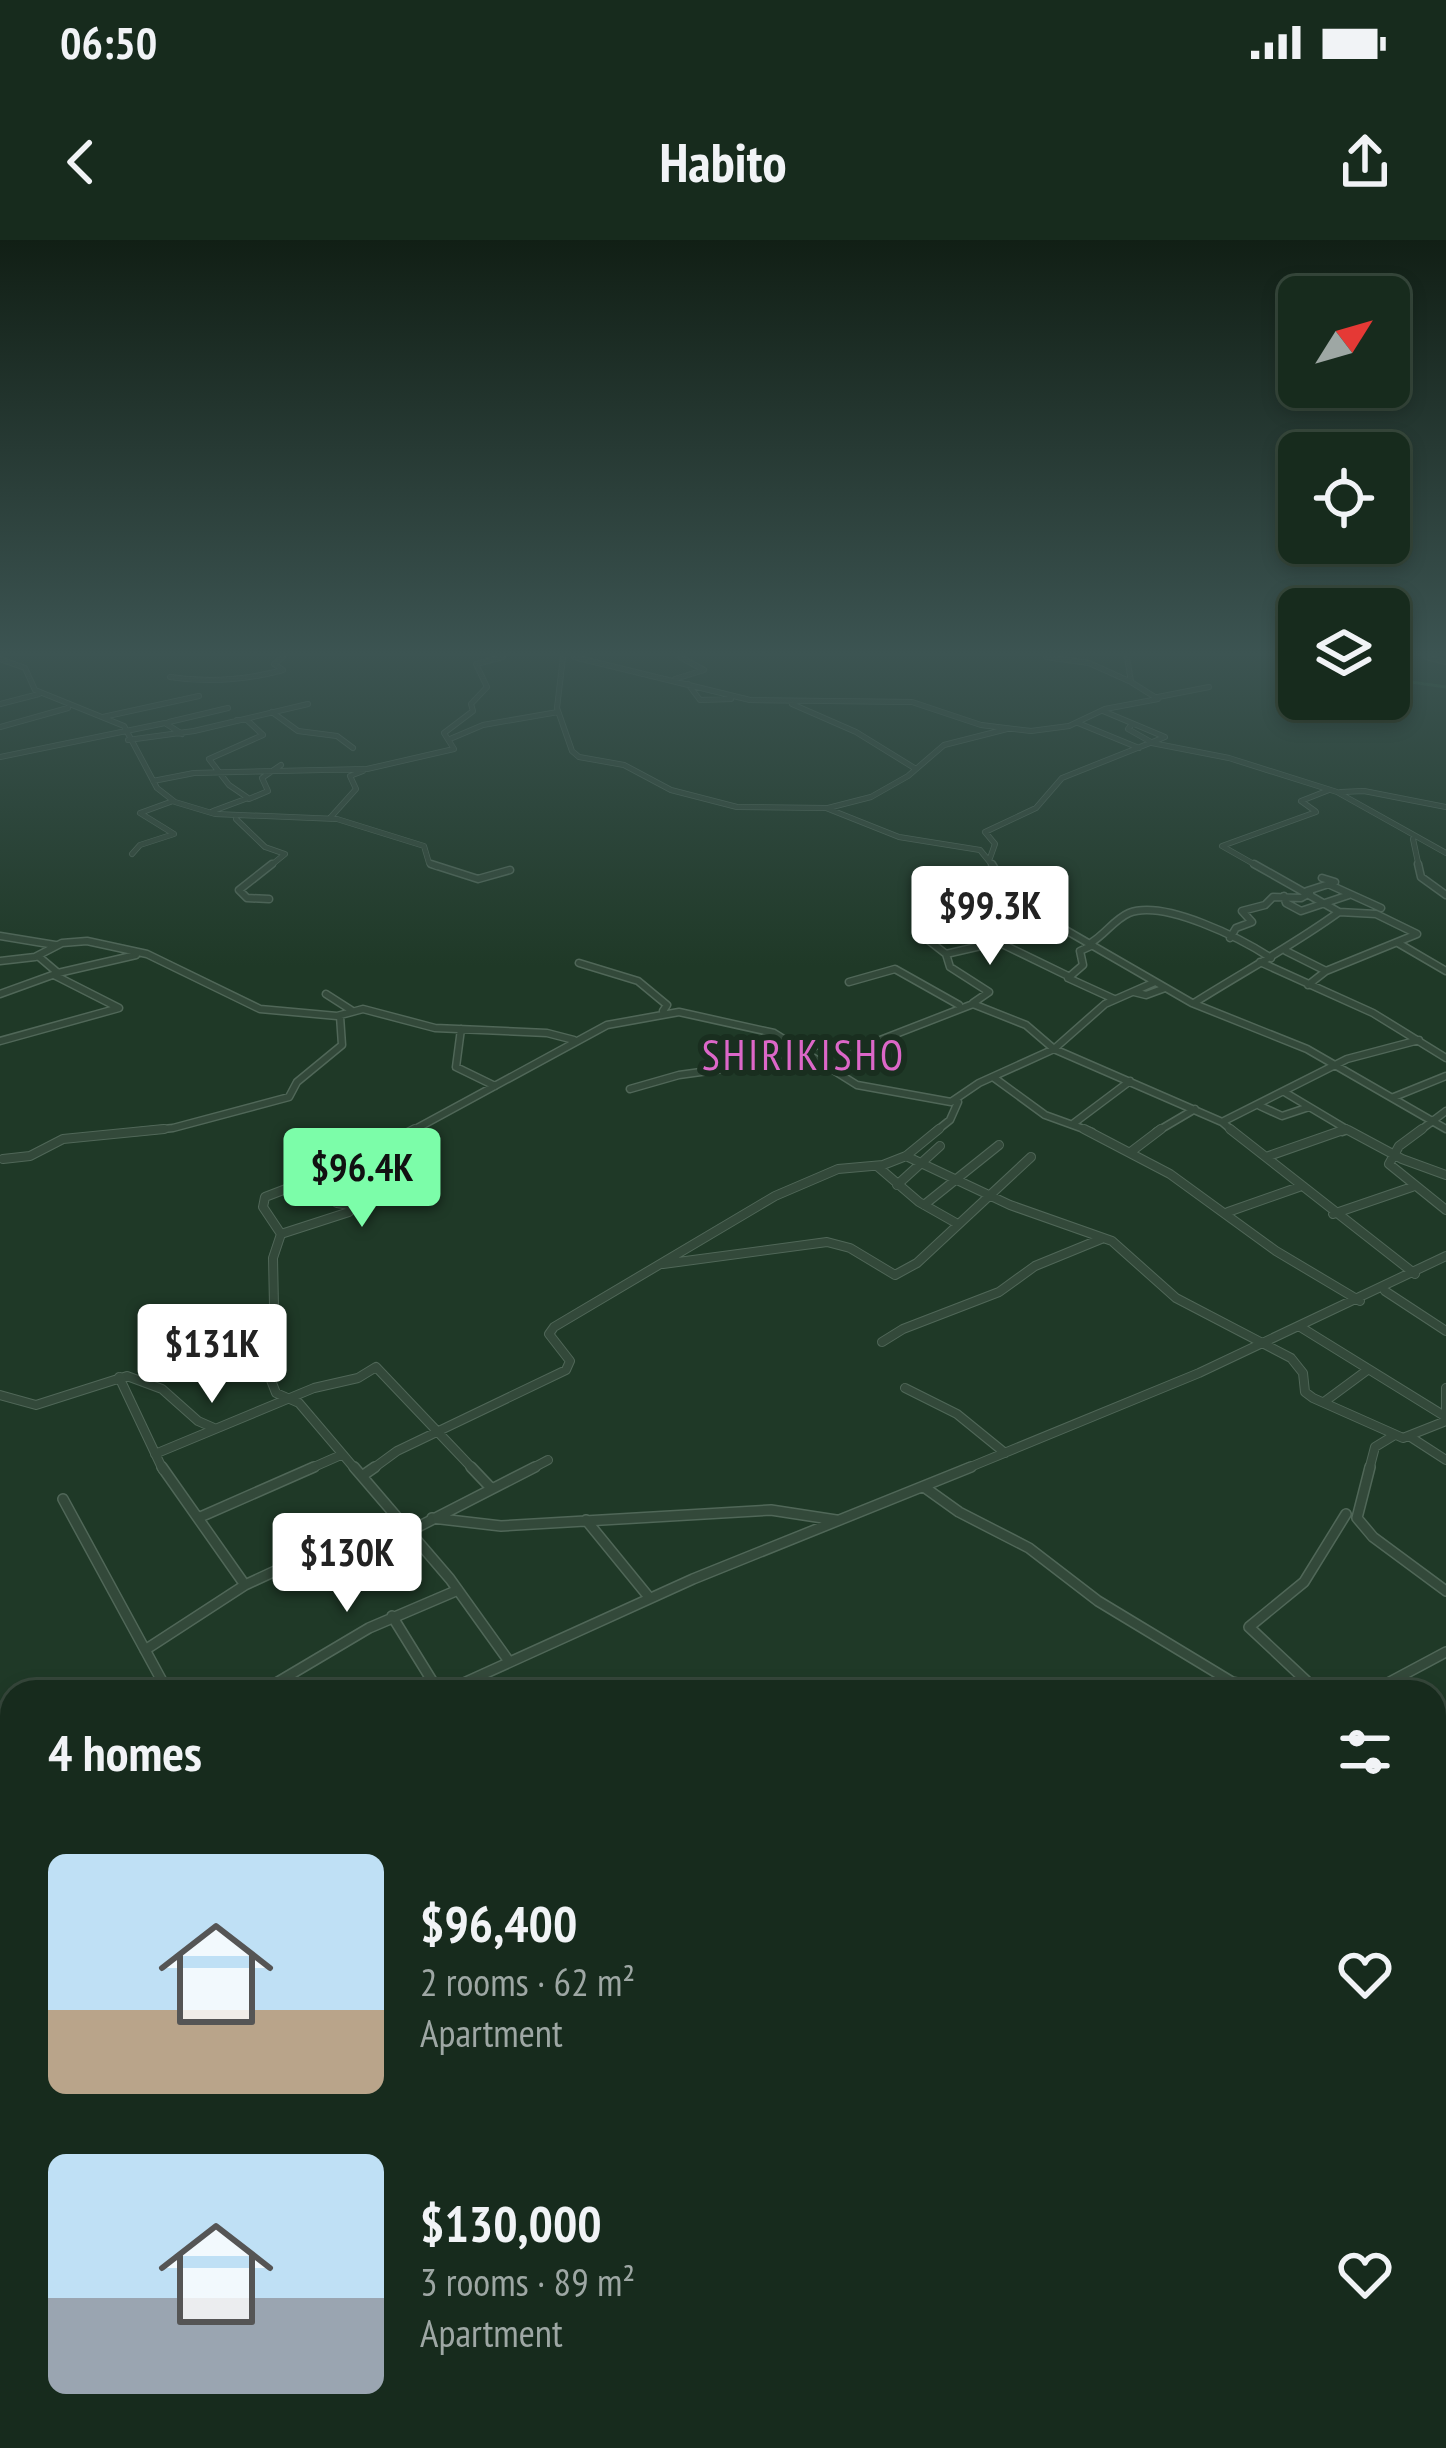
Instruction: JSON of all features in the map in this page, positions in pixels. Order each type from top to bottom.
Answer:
[{"type":"street","points":[[144,760],[153,781],[173,801],[233,817],[330,818],[422,845],[429,863],[466,880],[488,880],[510,870]]},
{"type":"street","points":[[211,760],[248,800]]},
{"type":"street","points":[[330,818],[356,790],[350,776],[404,760]]},
{"type":"street","points":[[600,760],[629,767],[671,790],[741,808],[826,808],[871,797],[926,760]]},
{"type":"street","points":[[900,760],[916,769]]},
{"type":"street","points":[[1109,760],[1062,778],[1036,808],[985,832],[995,844],[990,858],[999,884],[1024,906],[1192,1003],[1264,1029],[1446,1130]]},
{"type":"street","points":[[1234,760],[1333,791],[1446,853]]},
{"type":"street","points":[[264,775],[281,765]]},
{"type":"street","points":[[153,781],[194,773],[222,776],[367,769]]},
{"type":"street","points":[[211,812],[268,791],[264,775]]},
{"type":"street","points":[[1308,985],[1326,971],[1418,934],[1376,914],[1339,912],[1222,846],[1316,812],[1301,801],[1333,791],[1364,791],[1446,808]]},
{"type":"street","points":[[132,854],[140,845],[174,834],[140,814],[173,801]]},
{"type":"street","points":[[826,808],[899,837],[970,847],[990,858]]},
{"type":"street","points":[[233,817],[260,843],[284,854],[239,890],[247,898],[268,898]]},
{"type":"street","points":[[1413,837],[1420,877],[1446,895]]},
{"type":"street","points":[[1230,938],[1236,928],[1252,922],[1243,911],[1283,896],[1300,898],[1325,881],[1382,908]]},
{"type":"street","points":[[1283,896],[1286,903],[1301,910],[1349,895]]},
{"type":"street","points":[[1068,976],[1083,965],[1080,951],[1128,914],[1148,908],[1166,910],[1271,958]]},
{"type":"street","points":[[1192,1003],[1286,951],[1339,912]]},
{"type":"street","points":[[0,936],[56,945],[87,941],[147,954],[256,1008],[340,1016],[368,1009],[417,1025],[547,1033],[574,1040]]},
{"type":"street","points":[[630,1089],[692,1072],[758,1064],[826,1044],[852,1051],[917,1029],[989,992],[950,967],[946,954],[928,940]]},
{"type":"street","points":[[946,954],[998,943],[1115,999]]},
{"type":"street","points":[[1398,943],[1446,971]]},
{"type":"street","points":[[0,961],[38,956],[56,945]]},
{"type":"street","points":[[1286,951],[1326,971]]},
{"type":"street","points":[[0,994],[56,974],[147,954]]},
{"type":"street","points":[[0,1041],[119,1008],[56,974],[38,956]]},
{"type":"street","points":[[579,962],[645,984],[667,1005],[662,1012]]},
{"type":"street","points":[[1259,962],[1370,1012],[1446,1058]]},
{"type":"street","points":[[849,982],[895,969],[961,1006]]},
{"type":"street","points":[[362,1476],[374,1464],[566,1370],[570,1361],[549,1331],[787,1190],[838,1168],[877,1166],[906,1156],[950,1120],[959,1100],[973,1087],[1054,1049],[1115,999],[1155,982]]},
{"type":"street","points":[[1132,992],[1146,995],[1165,988]]},
{"type":"street","points":[[326,994],[353,1011]]},
{"type":"street","points":[[973,1004],[1026,1024],[1054,1049],[1222,1122],[1415,1274]]},
{"type":"street","points":[[281,1234],[263,1207],[265,1197],[338,1169],[564,1052],[574,1040],[607,1025],[662,1012],[769,1032],[856,1085],[944,1103],[959,1100]]},
{"type":"street","points":[[3,1159],[30,1156],[62,1139],[173,1128],[289,1097],[299,1080],[342,1045],[340,1016]]},
{"type":"street","points":[[461,1029],[456,1067],[496,1086]]},
{"type":"street","points":[[1222,1122],[1335,1065],[1419,1040]]},
{"type":"street","points":[[1393,1098],[1446,1076]]},
{"type":"street","points":[[993,1077],[1028,1106],[1132,1151],[1276,1251],[1361,1302]]},
{"type":"street","points":[[1072,1124],[1132,1084]]},
{"type":"street","points":[[1285,1092],[1392,1154],[1446,1175]]},
{"type":"street","points":[[1259,1105],[1282,1116],[1309,1107]]},
{"type":"street","points":[[1132,1151],[1197,1108]]},
{"type":"street","points":[[1446,1112],[1392,1154],[1390,1167],[1446,1210]]},
{"type":"street","points":[[1267,1157],[1348,1130]]},
{"type":"street","points":[[924,1204],[998,1145]]},
{"type":"street","points":[[897,1185],[940,1146]]},
{"type":"street","points":[[906,1156],[987,1195],[1114,1243],[1193,1309],[1268,1343],[1298,1364],[1305,1392],[1394,1436]]},
{"type":"street","points":[[663,1264],[718,1253],[835,1242],[895,1275],[917,1262],[1031,1157]]},
{"type":"street","points":[[877,1166],[897,1185],[956,1222]]},
{"type":"street","points":[[1333,1214],[1413,1186]]},
{"type":"street","points":[[1227,1213],[1300,1187]]},
{"type":"street","points":[[281,1234],[350,1213],[350,1205],[337,1203]]},
{"type":"street","points":[[281,1234],[273,1258],[274,1306],[256,1342],[276,1393],[298,1403],[362,1476],[458,1589],[508,1660]]},
{"type":"street","points":[[882,1342],[903,1329],[999,1292],[1008,1278],[1028,1266],[1102,1238]]},
{"type":"street","points":[[466,1680],[648,1596],[1268,1343],[1384,1291],[1446,1256]]},
{"type":"street","points":[[1384,1291],[1446,1331]]},
{"type":"street","points":[[1302,1328],[1446,1418]]},
{"type":"street","points":[[155,1454],[314,1388],[351,1381],[376,1367],[490,1487]]},
{"type":"street","points":[[1323,1402],[1366,1371]]},
{"type":"street","points":[[0,1395],[36,1405],[119,1377],[152,1383],[215,1429]]},
{"type":"street","points":[[119,1377],[127,1405],[155,1454],[244,1586]]},
{"type":"street","points":[[905,1388],[957,1414],[1005,1453]]},
{"type":"street","points":[[1446,1388],[1446,1418]]},
{"type":"street","points":[[1412,1437],[1446,1418]]},
{"type":"street","points":[[1446,1460],[1412,1437],[1383,1438],[1376,1447],[1357,1518],[1373,1537],[1446,1591]]},
{"type":"street","points":[[198,1518],[341,1455]]},
{"type":"street","points":[[410,1532],[548,1460]]},
{"type":"street","points":[[923,1486],[959,1512],[1028,1548],[1098,1601],[1231,1680]]},
{"type":"street","points":[[63,1499],[161,1680]]},
{"type":"street","points":[[432,1519],[501,1526],[771,1510],[838,1520]]},
{"type":"street","points":[[1305,1680],[1250,1625],[1304,1582],[1346,1514]]},
{"type":"street","points":[[145,1651],[244,1586],[394,1516]]},
{"type":"street","points":[[586,1520],[648,1596]]},
{"type":"street","points":[[281,1680],[392,1616],[458,1589]]},
{"type":"street","points":[[392,1616],[433,1680]]},
{"type":"street","points":[[1393,1680],[1446,1652]]},
{"type":"district","name":"SHIRIKISHO","points":[[804,1055]]}]
